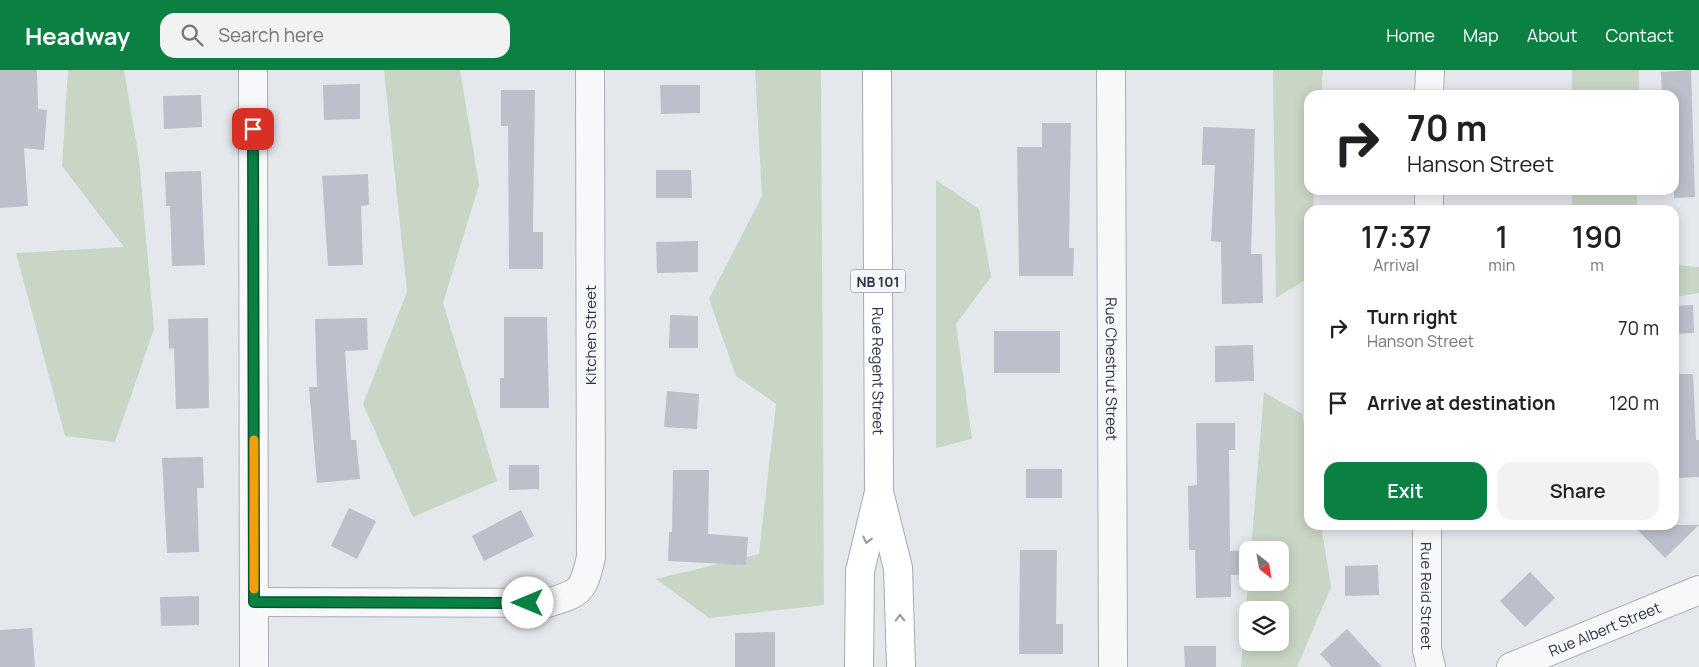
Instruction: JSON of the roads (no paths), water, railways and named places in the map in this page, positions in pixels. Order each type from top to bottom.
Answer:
[{"type":"main road","name":"Rue Regent Street","points":[[877,70],[879,492],[898,568],[901,667]]},
{"type":"main road","name":"Rue Regent Street","points":[[859,667],[860,571],[879,492]]},
{"type":"street","points":[[253,70],[254,667]]},
{"type":"street","name":"Kitchen Street","points":[[254,602],[547,603],[573,595],[585,582],[591,557],[590,70]]},
{"type":"street","name":"Rue Chestnut Street","points":[[1111,70],[1112,667]]},
{"type":"street","points":[[1430,70],[1430,90]]},
{"type":"street","name":"Rue Reid Street","points":[[1427,530],[1427,650],[1431,667]]},
{"type":"street","name":"Rue Albert Street","points":[[1511,667],[1699,590]]}]
